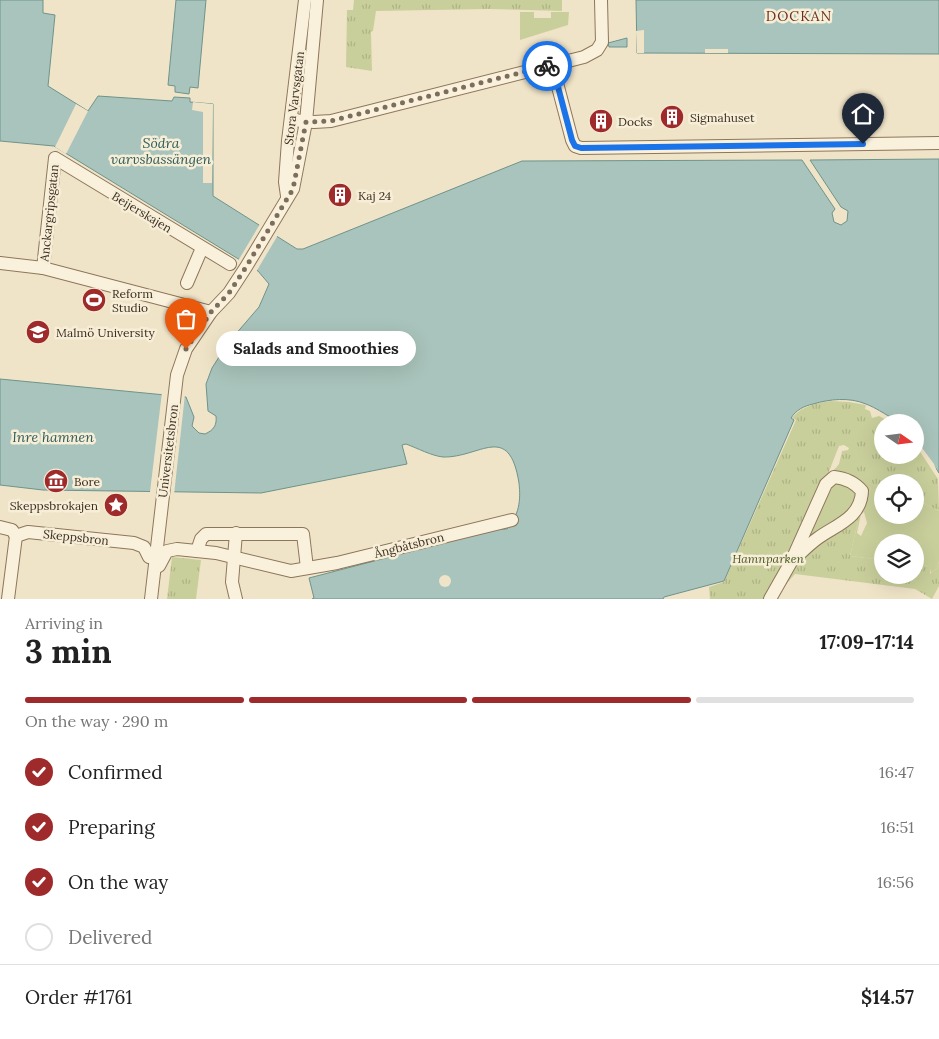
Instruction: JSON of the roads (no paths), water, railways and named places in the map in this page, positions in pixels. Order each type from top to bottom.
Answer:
[{"type":"street","name":"Stora Varvsgatan","points":[[287,196],[285,182],[305,0]]},
{"type":"street","name":"Stora Varvsgatan","points":[[211,312],[229,293],[293,189],[306,122],[317,0]]},
{"type":"street","points":[[292,120],[306,122],[331,121],[523,74],[553,64],[584,58],[597,50],[602,42],[601,0]]},
{"type":"street","points":[[553,64],[572,140],[575,146],[581,148],[939,142]]},
{"type":"street","name":"Beijerskajen","points":[[55,158],[230,264]]},
{"type":"street","name":"Anckargripsgatan","points":[[43,268],[55,158]]},
{"type":"street","points":[[187,283],[202,248]]},
{"type":"street","points":[[0,263],[43,268],[211,312]]},
{"type":"street","name":"Universitetsbron","points":[[160,515],[175,390],[186,349],[211,312]]},
{"type":"street","points":[[770,599],[791,562],[823,488],[829,480],[840,478],[859,487],[862,492],[861,502],[850,519],[817,538],[791,562]]},
{"type":"street","points":[[143,599],[152,530],[160,515]]},
{"type":"street","points":[[151,599],[160,515]]},
{"type":"street","name":"Ångbåtsbron","points":[[153,582],[167,551],[178,549],[233,558],[290,571],[512,520]]},
{"type":"street","points":[[0,527],[12,530],[16,536],[8,599]]},
{"type":"street","name":"Skeppsbron","points":[[16,536],[28,532],[141,544],[149,557]]},
{"type":"street","points":[[197,551],[201,539],[206,534],[303,534],[307,568]]},
{"type":"street","points":[[236,534],[232,582],[236,599]]},
{"type":"water","points":[[0,0],[43,0],[43,13],[55,15],[48,86],[88,111],[98,96],[172,101],[174,97],[190,98],[190,102],[213,104],[213,196],[297,249],[303,249],[522,161],[802,160],[835,209],[832,213],[834,222],[841,225],[847,221],[848,211],[841,207],[810,160],[939,159],[939,473],[924,451],[924,414],[885,414],[873,407],[853,400],[819,402],[803,407],[791,418],[794,420],[724,581],[664,597],[663,599],[312,599],[314,598],[309,578],[497,529],[507,529],[517,513],[520,490],[514,464],[508,453],[500,448],[491,447],[456,456],[443,457],[429,454],[406,444],[402,445],[407,464],[261,493],[43,490],[0,485],[0,379],[186,397],[194,417],[192,426],[199,433],[205,434],[213,429],[216,422],[216,416],[208,411],[206,384],[212,368],[228,343],[259,307],[269,284],[258,271],[54,146],[0,141]]},
{"type":"water","points":[[176,0],[206,0],[198,88],[190,87],[189,94],[175,92],[175,86],[168,85]]},
{"type":"water","points":[[636,0],[939,0],[939,54],[637,53]]},
{"type":"water","points":[[627,38],[627,47],[609,47],[608,43]]},
{"type":"place","name":"Sigmahuset","points":[[672,117]]},
{"type":"place","name":"Docks","points":[[601,121]]},
{"type":"place","name":"Kaj 24","points":[[340,195]]},
{"type":"place","name":"Reform Studio","points":[[94,300]]},
{"type":"place","name":"Malmö University","points":[[38,332]]},
{"type":"place","name":"Salads and Smoothies","points":[[186,349]]},
{"type":"place","name":"Bore","points":[[56,481]]},
{"type":"place","name":"Skeppsbrokajen","points":[[116,505]]},
{"type":"district","name":"DOCKAN","points":[[799,16]]},
{"type":"water label","name":"Södra varvsbassängen","points":[[161,152]]},
{"type":"water label","name":"Inre hamnen","points":[[53,437]]},
{"type":"park label","name":"Hamnparken","points":[[768,558]]}]
